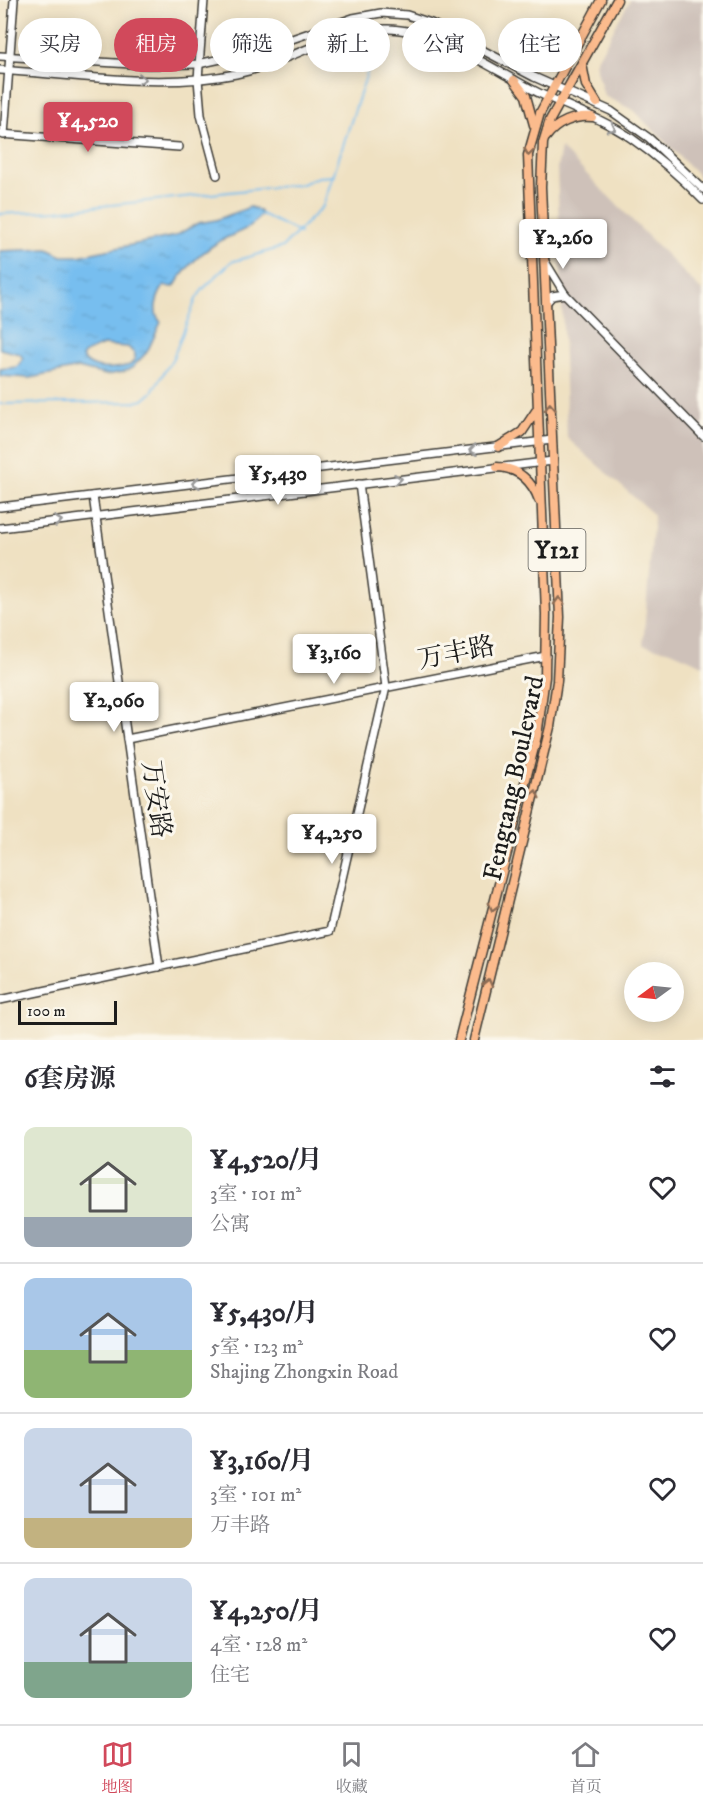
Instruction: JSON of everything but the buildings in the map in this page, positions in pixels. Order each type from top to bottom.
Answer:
[{"type":"main road","name":"Fengtang Boulevard","points":[[459,1040],[537,736],[546,656],[527,174],[534,130],[548,97],[601,0]]},
{"type":"main road","name":"Fengtang Boulevard","points":[[474,1038],[547,742],[556,694],[560,617],[541,177],[543,143],[547,127],[566,90],[617,0]]},
{"type":"main road","points":[[583,60],[584,82],[597,104]]},
{"type":"main road","points":[[514,80],[528,100],[534,130]]},
{"type":"main road","points":[[543,143],[559,125],[579,117],[592,117]]},
{"type":"main road","points":[[498,447],[514,439],[527,428],[537,405]]},
{"type":"main road","points":[[497,467],[515,471],[527,480],[537,494],[542,509]]},
{"type":"street","points":[[14,0],[2,135],[179,147]]},
{"type":"street","points":[[204,0],[198,64],[257,51],[353,18],[389,13],[431,23],[554,86],[597,104],[649,138],[703,189]]},
{"type":"street","points":[[0,70],[159,80],[198,79],[250,71],[344,37],[387,29],[425,36],[592,117],[640,145],[673,171],[703,200]]},
{"type":"street","points":[[0,56],[114,62]]},
{"type":"street","points":[[198,72],[201,115],[217,175]]},
{"type":"street","points":[[544,255],[553,277],[564,294],[703,436]]},
{"type":"street","points":[[546,303],[552,296],[564,294]]},
{"type":"street","points":[[0,507],[552,440]]},
{"type":"street","points":[[0,528],[553,461]]},
{"type":"street","points":[[0,1000],[330,931],[386,687],[359,484]]},
{"type":"street","name":"万安路","points":[[93,496],[159,967]]},
{"type":"street","name":"万丰路","points":[[127,739],[546,656]]},
{"type":"shaded area","points":[[630,0],[703,0],[703,180],[633,110],[604,96],[595,63]]},
{"type":"shaded area","points":[[561,148],[703,292],[703,665],[671,651],[643,645],[654,515],[567,438],[557,168]]},
{"type":"water","points":[[250,207],[259,210],[261,214],[249,227],[222,240],[201,254],[174,287],[164,286],[157,299],[156,309],[161,322],[147,352],[132,368],[106,375],[78,368],[30,378],[0,376],[0,369],[17,367],[23,359],[20,354],[0,349],[0,251],[48,249],[62,256],[78,256],[175,236],[198,223],[216,220]],"holes":[[[103,345],[128,347],[135,354],[135,359],[130,365],[104,368],[92,365],[82,357],[85,353]]]},
{"type":"waterway","points":[[0,404],[135,402],[143,400],[152,392],[173,358],[196,299],[203,289],[231,262],[283,247],[323,206],[367,72]]},
{"type":"waterway","points":[[0,214],[56,211],[302,184],[318,177],[335,176]]},
{"type":"waterway","points":[[261,214],[300,233]]}]
